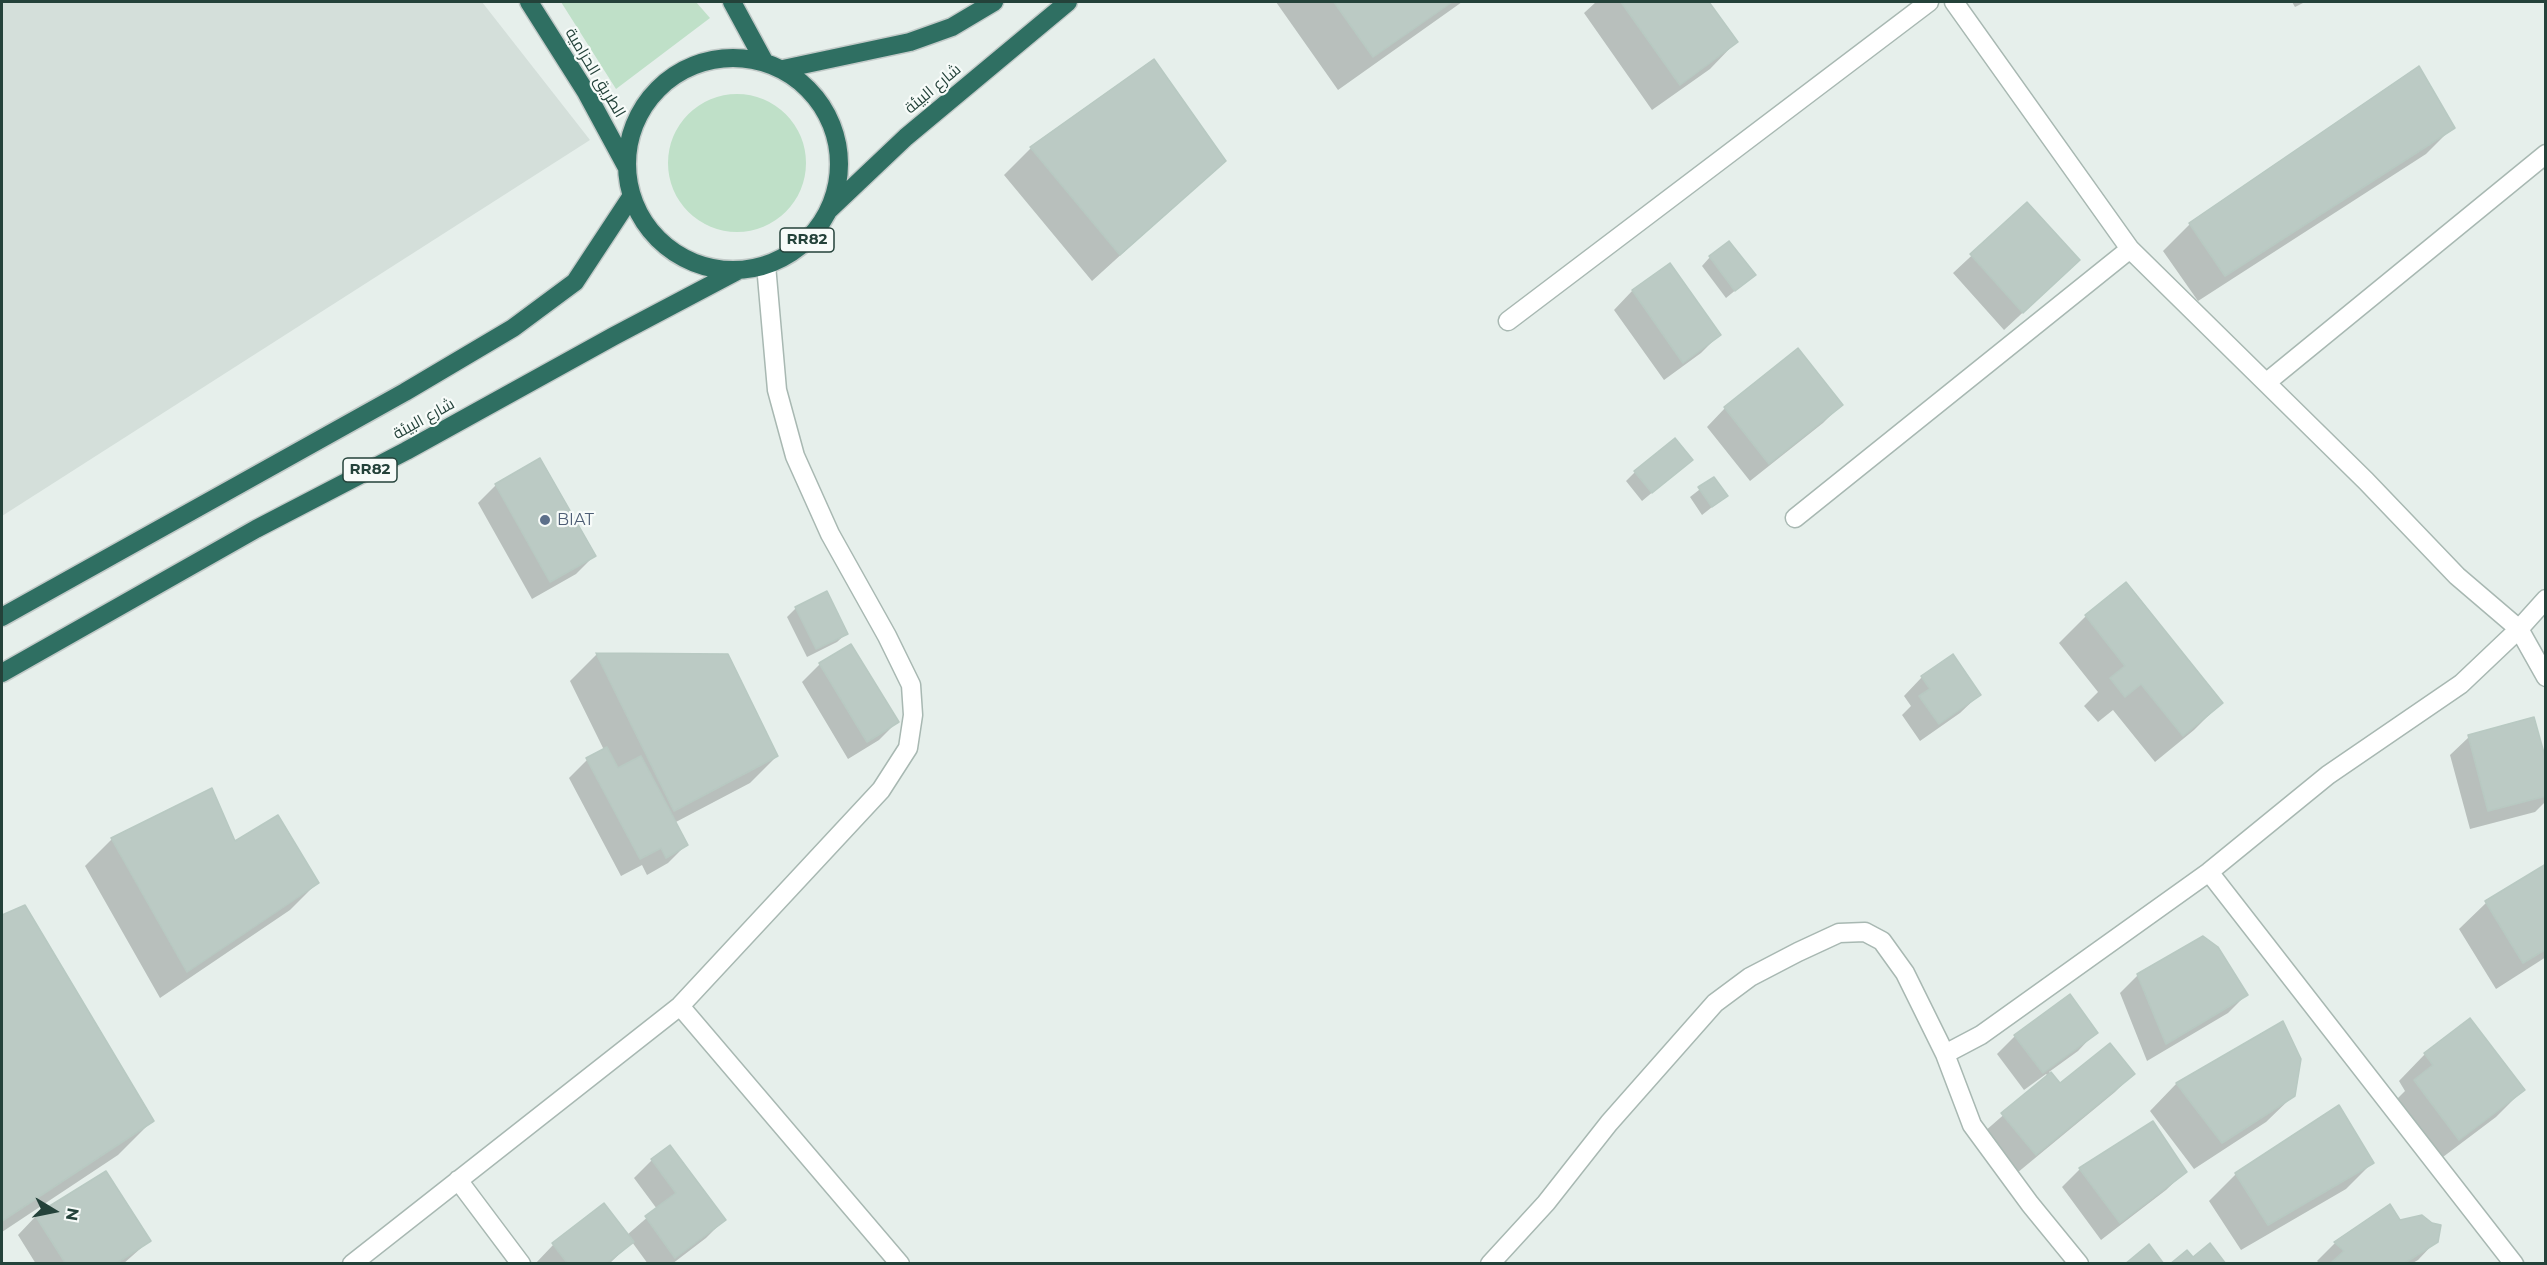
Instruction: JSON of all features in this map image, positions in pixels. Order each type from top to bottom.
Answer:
[{"type":"highway","name":"الطريق الحزامية","points":[[529,2],[586,92],[626,166]]},
{"type":"highway","points":[[732,2],[764,62]]},
{"type":"highway","points":[[783,69],[910,42],[952,27],[994,2]]},
{"type":"highway","name":"شارع البيئة","points":[[828,211],[906,137],[1068,2]]},
{"type":"highway","name":"RR82","points":[[736,56],[764,62],[783,69],[809,89],[828,116],[838,147],[838,180],[828,211],[812,235],[791,253],[766,265],[739,270],[711,268],[694,262],[662,244],[644,223],[631,197],[626,166],[629,137],[640,110],[658,87],[681,70],[708,60],[736,56]]},
{"type":"highway","name":"شارع البيئة","points":[[2,617],[395,398],[513,328],[575,282],[631,197]]},
{"type":"highway","name":"شارع البيئة","points":[[2,672],[256,529],[406,451],[739,270]]},
{"type":"street","points":[[1508,321],[1929,2]]},
{"type":"street","points":[[1954,2],[2130,249],[2267,382],[2457,576],[2519,629],[2546,678]]},
{"type":"street","points":[[2267,382],[2546,154]]},
{"type":"street","points":[[1795,518],[2130,249]]},
{"type":"street","points":[[352,1263],[680,1006],[882,790],[908,748],[913,715],[911,685],[887,636],[830,534],[795,456],[777,390],[766,265]]},
{"type":"street","points":[[1945,1054],[1981,1035],[2209,872],[2328,775],[2461,684],[2519,629],[2546,599]]},
{"type":"street","points":[[2209,872],[2514,1263]]},
{"type":"street","points":[[1490,1263],[1546,1203],[1609,1123],[1716,1003],[1750,977],[1798,952],[1839,933],[1865,932],[1882,941],[1905,973],[1945,1054],[1972,1125],[2030,1204],[2079,1263]]},
{"type":"street","points":[[680,1006],[900,1263]]},
{"type":"street","points":[[458,1180],[521,1263]]},
{"type":"shaded area","points":[[2,2],[482,2],[590,140],[2,516]]},
{"type":"green space","points":[[561,2],[696,2],[710,18],[616,89]]},
{"type":"green space","points":[[737,94],[763,99],[786,114],[801,137],[806,163],[801,189],[786,212],[763,227],[737,232],[711,227],[688,212],[673,189],[668,163],[673,137],[688,114],[711,99]]},
{"type":"building","points":[[1334,2],[1452,2],[1373,57]]},
{"type":"building","points":[[1621,2],[1709,2],[1738,42],[1680,85]]},
{"type":"building","points":[[1154,59],[1226,161],[1120,255],[1030,147]]},
{"type":"building","points":[[2419,66],[2455,128],[2225,276],[2189,223]]},
{"type":"building","points":[[2027,202],[2080,260],[2023,313],[1970,254]]},
{"type":"building","points":[[1729,241],[1756,275],[1735,291],[1709,256]]},
{"type":"building","points":[[1670,263],[1721,335],[1683,363],[1632,290]]},
{"type":"building","points":[[1798,348],[1843,405],[1769,464],[1724,407]]},
{"type":"building","points":[[1675,438],[1693,460],[1652,493],[1634,471]]},
{"type":"building","name":"BIAT","points":[[540,458],[596,556],[550,582],[495,484]]},
{"type":"building","points":[[1714,477],[1728,496],[1712,507],[1698,487]]},
{"type":"building","points":[[2126,582],[2223,703],[2183,736],[2141,684],[2125,697],[2110,678],[2125,666],[2085,615]]},
{"type":"building","points":[[827,591],[848,634],[816,649],[795,607]]},
{"type":"building","points":[[851,644],[899,722],[867,742],[819,663]]},
{"type":"building","points":[[596,653],[728,654],[778,756],[674,811]]},
{"type":"building","points":[[1953,654],[1981,695],[1939,724],[1919,696],[1930,689],[1921,676]]},
{"type":"building","points":[[2534,717],[2546,760],[2546,796],[2488,811],[2468,735]]},
{"type":"building","points":[[607,747],[618,768],[641,756],[688,845],[666,858],[661,848],[640,859],[586,758]]},
{"type":"building","points":[[212,788],[235,841],[278,815],[319,883],[187,972],[111,838]]},
{"type":"building","points":[[2546,864],[2546,949],[2523,963],[2485,901]]},
{"type":"building","points":[[25,905],[154,1121],[2,1221],[2,915]]},
{"type":"building","points":[[2203,936],[2218,947],[2248,995],[2166,1044],[2137,974]]},
{"type":"building","points":[[2070,994],[2098,1033],[2043,1073],[2014,1035]]},
{"type":"building","points":[[2470,1018],[2525,1090],[2459,1140],[2414,1080],[2433,1065],[2424,1053]]},
{"type":"building","points":[[2283,1021],[2301,1059],[2295,1096],[2222,1143],[2176,1083]]},
{"type":"building","points":[[2110,1043],[2135,1074],[2036,1155],[2001,1113],[2051,1072],[2060,1083]]},
{"type":"building","points":[[2339,1105],[2374,1163],[2268,1225],[2235,1173]]},
{"type":"building","points":[[2153,1121],[2187,1172],[2120,1223],[2079,1168]]},
{"type":"building","points":[[670,1145],[726,1220],[675,1258],[645,1216],[676,1193],[651,1159]]},
{"type":"building","points":[[106,1171],[151,1241],[115,1264],[66,1264],[35,1215]]},
{"type":"building","points":[[604,1203],[634,1242],[606,1264],[568,1264],[552,1243]]},
{"type":"building","points":[[2390,1204],[2400,1220],[2422,1215],[2432,1223],[2441,1225],[2438,1242],[2403,1264],[2333,1264],[2332,1262],[2344,1251],[2334,1242]]},
{"type":"building","points":[[2210,1243],[2226,1264],[2170,1264],[2187,1250],[2193,1257]]},
{"type":"building","points":[[2149,1244],[2164,1264],[2125,1264]]},
{"type":"place","name":"BIAT","points":[[545,520]]}]
